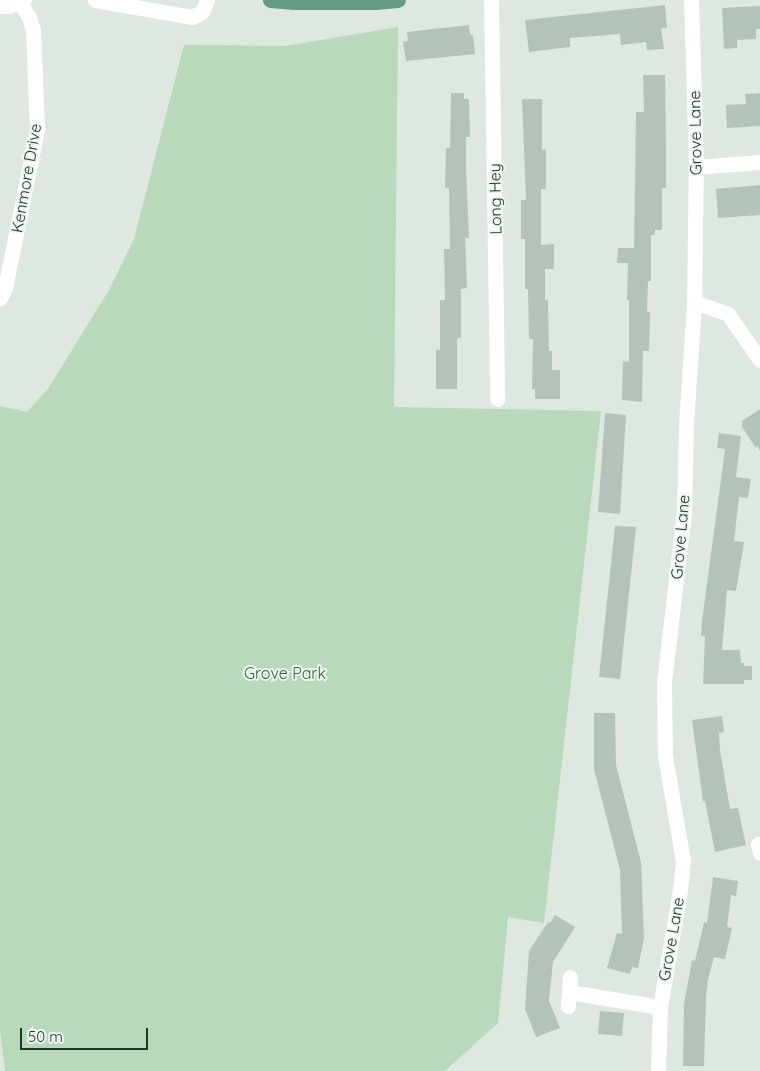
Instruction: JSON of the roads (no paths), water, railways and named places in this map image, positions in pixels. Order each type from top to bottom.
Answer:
[{"type":"main road","points":[[270,0],[294,2],[398,0]]},
{"type":"street","points":[[95,0],[192,18],[202,12],[207,0]]},
{"type":"street","name":"Long Hey","points":[[491,0],[497,399]]},
{"type":"street","name":"Grove Lane","points":[[658,1071],[660,1007],[683,861],[665,756],[664,682],[684,511],[686,424],[694,302],[696,167],[691,0]]},
{"type":"street","points":[[0,6],[17,1]]},
{"type":"street","name":"Kenmore Drive","points":[[0,298],[5,288],[37,129],[33,30],[29,17],[17,1]]},
{"type":"street","points":[[696,167],[760,162]]},
{"type":"street","points":[[694,302],[728,314],[760,360]]},
{"type":"street","points":[[570,992],[660,1007]]},
{"type":"park label","name":"Grove Park","points":[[285,673]]}]
